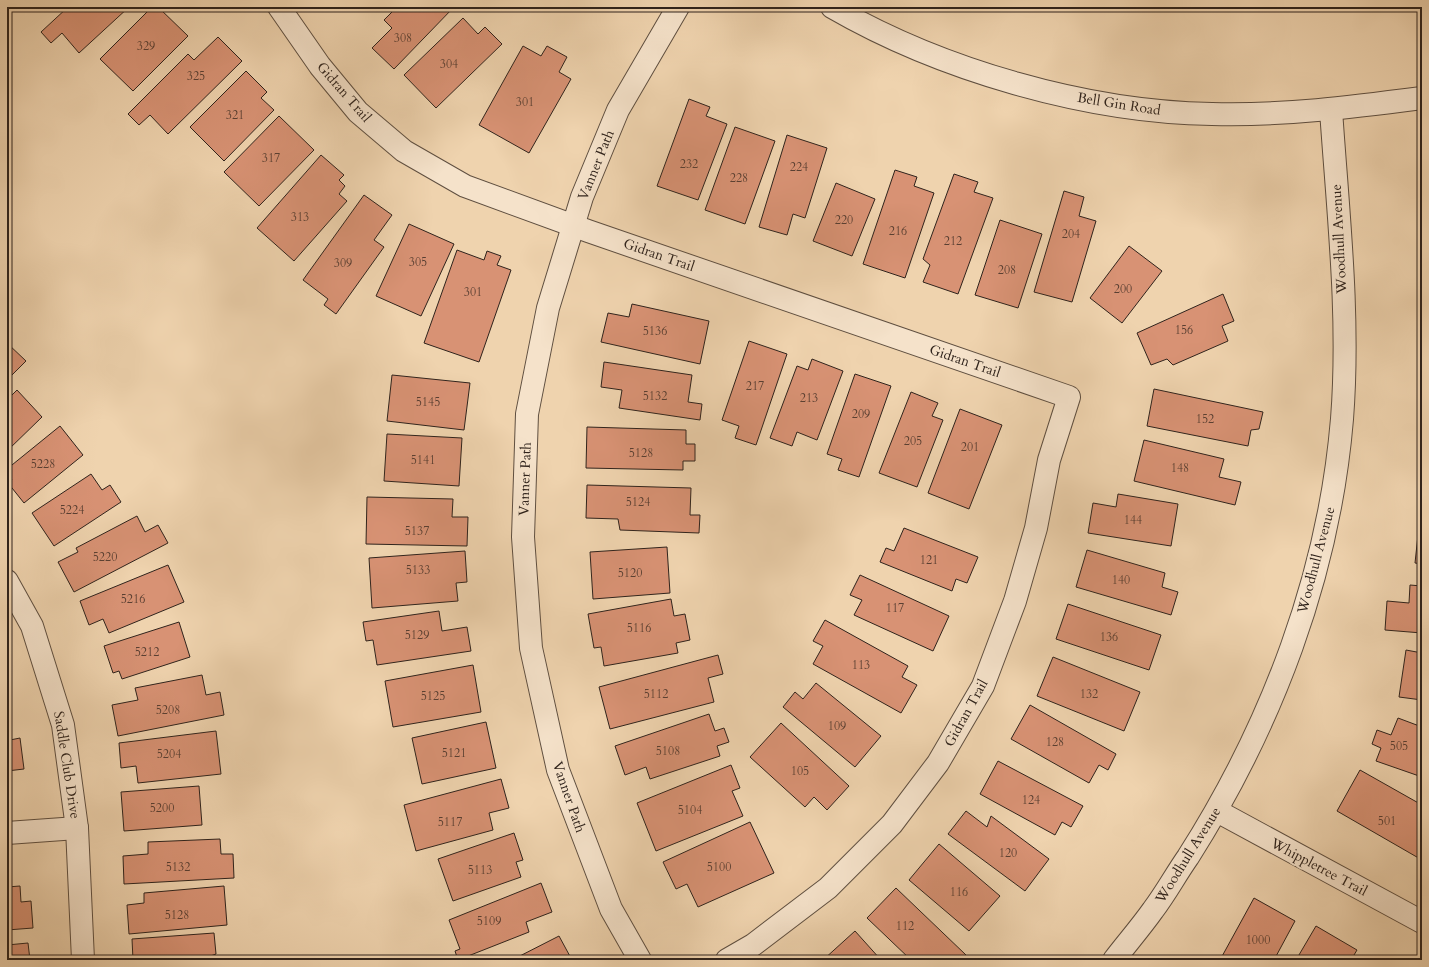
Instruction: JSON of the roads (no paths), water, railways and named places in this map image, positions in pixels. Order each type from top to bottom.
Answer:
[{"type":"street","name":"Gidran Trail","points":[[279,7],[320,66],[358,112],[404,151],[465,186],[574,226],[1069,397],[1050,460],[1036,528],[1015,601],[983,686],[938,763],[892,824],[828,888],[753,945],[728,960]]},
{"type":"street","name":"Vanner Path","points":[[640,960],[611,909],[558,770],[531,648],[523,537],[527,414],[548,308],[582,197],[618,110],[678,7]]},
{"type":"street","name":"Bell Gin Road","points":[[832,7],[864,25],[955,63],[1038,91],[1138,109],[1212,114],[1331,110],[1422,98]]},
{"type":"street","name":"Woodhull Avenue","points":[[1114,960],[1154,909],[1217,811],[1252,742],[1282,674],[1308,597],[1332,506],[1342,418],[1345,331],[1331,110]]},
{"type":"street","name":"Saddle Club Drive","points":[[7,581],[32,626],[63,724],[77,828],[83,960]]},
{"type":"street","name":"Whippletree Trail","points":[[1217,811],[1422,922]]},
{"type":"street","points":[[7,833],[77,828]]}]
